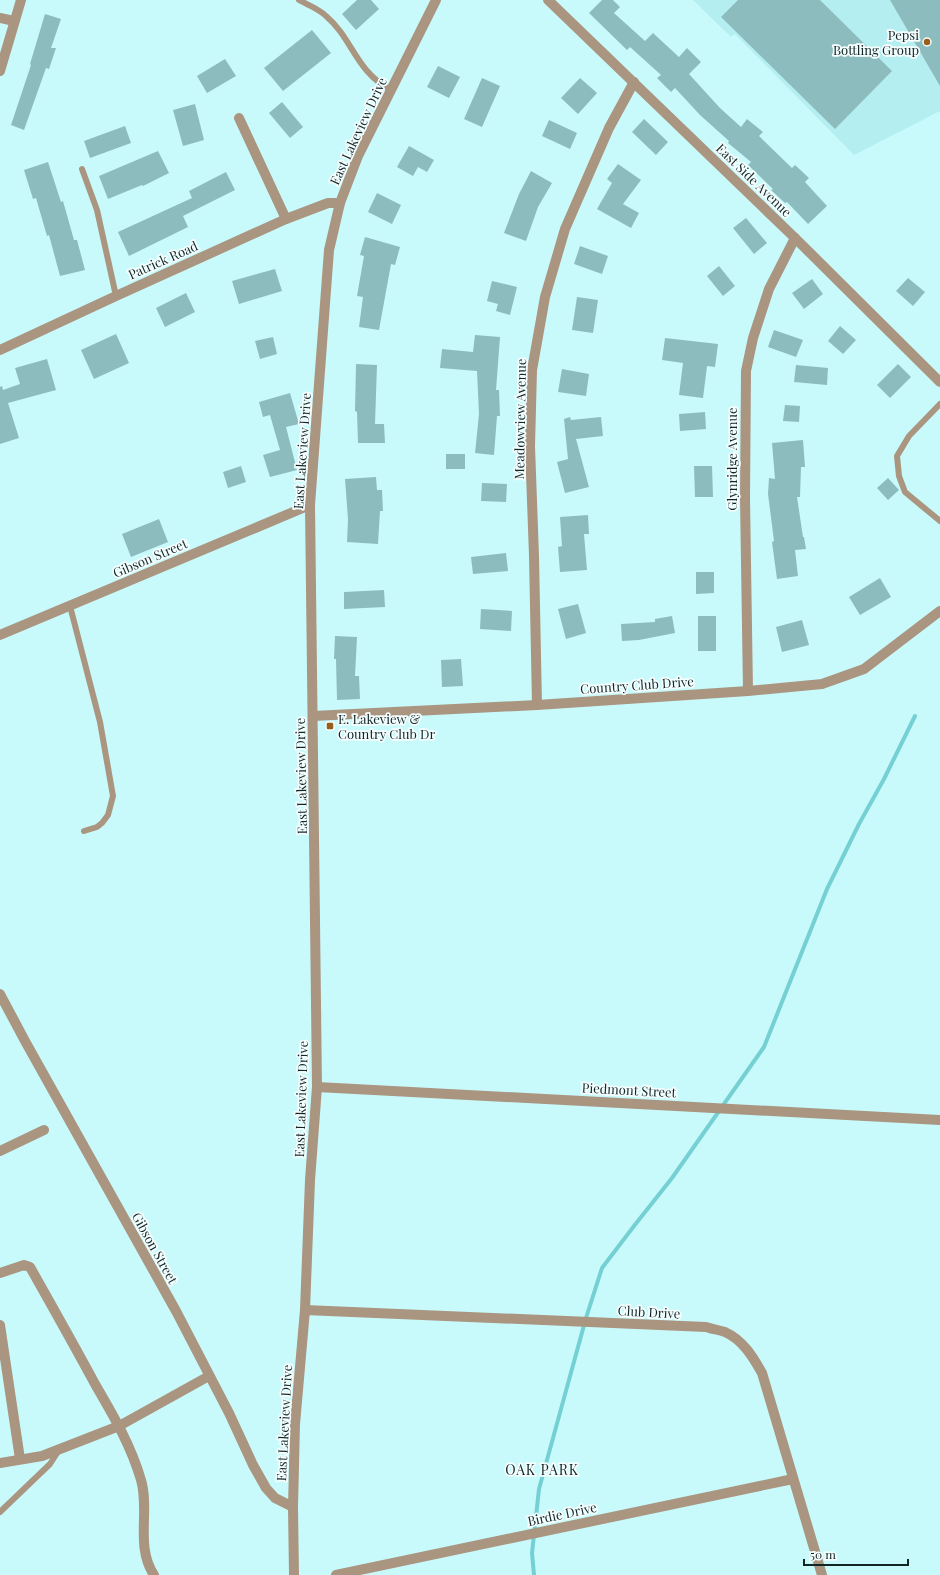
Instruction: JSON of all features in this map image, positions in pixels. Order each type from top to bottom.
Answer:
[{"type":"street","points":[[0,71],[21,0]]},
{"type":"street","name":"East Lakeview Drive","points":[[294,1575],[293,1507],[296,1424],[305,1310],[310,1180],[317,1088],[310,505],[329,250],[340,203],[358,156],[436,0]]},
{"type":"street","name":"East Side Avenue","points":[[548,0],[795,238],[940,382]]},
{"type":"street","points":[[0,18],[14,21]]},
{"type":"street","name":"Meadowview Avenue","points":[[537,705],[530,446],[532,370],[545,296],[565,229],[609,128],[634,82]]},
{"type":"street","points":[[238,118],[286,219]]},
{"type":"street","name":"Patrick Road","points":[[0,350],[286,219],[328,202],[340,203]]},
{"type":"street","name":"Glynridge Avenue","points":[[748,691],[745,498],[746,371],[753,338],[769,289],[795,238]]},
{"type":"street","name":"Gibson Street","points":[[0,635],[310,505]]},
{"type":"street","name":"Country Club Drive","points":[[313,716],[537,705],[748,691],[822,684],[864,669],[940,611]]},
{"type":"street","name":"Gibson Street","points":[[0,994],[176,1311],[266,1488],[275,1498],[293,1507]]},
{"type":"street","name":"Piedmont Street","points":[[317,1088],[940,1120]]},
{"type":"street","points":[[0,1151],[44,1130]]},
{"type":"street","points":[[0,1273],[24,1265],[30,1267],[119,1426],[126,1440],[144,1490],[144,1546],[150,1570],[154,1575]]},
{"type":"street","name":"Club Drive","points":[[305,1310],[706,1327],[725,1332],[738,1341],[752,1355],[762,1374],[822,1575]]},
{"type":"street","points":[[0,1325],[20,1459]]},
{"type":"street","points":[[0,1463],[42,1456],[119,1426],[209,1376]]},
{"type":"street","name":"Birdie Drive","points":[[336,1575],[793,1479]]},
{"type":"lane","points":[[300,0],[326,16],[342,34],[367,73],[391,90]]},
{"type":"lane","points":[[82,169],[97,210],[116,296]]},
{"type":"lane","points":[[940,404],[909,436],[897,456],[899,476],[905,492],[940,521]]},
{"type":"lane","points":[[70,606],[100,722],[113,796],[108,815],[102,823],[96,827],[84,831]]},
{"type":"lane","points":[[0,1512],[50,1464],[59,1449]]},
{"type":"shaded area","points":[[693,0],[940,0],[940,111],[854,155],[735,34],[731,37]]},
{"type":"building","points":[[357,0],[371,0],[379,9],[356,30],[342,14]]},
{"type":"building","points":[[602,0],[613,0],[620,7],[614,13],[645,41],[653,33],[679,57],[687,48],[701,62],[689,74],[720,108],[741,127],[747,119],[763,132],[759,136],[792,168],[795,165],[809,178],[805,182],[827,206],[808,224],[787,202],[785,203],[748,165],[751,162],[728,143],[729,141],[700,115],[675,88],[671,92],[657,78],[661,75],[630,47],[627,50],[589,13]]},
{"type":"building","points":[[738,0],[820,0],[892,71],[835,129],[721,17]]},
{"type":"building","name":"Pepsi Bottling Group","points":[[890,0],[940,0],[940,86]]},
{"type":"building","points":[[45,14],[61,19],[51,48],[56,48],[49,69],[46,68],[24,130],[11,125],[31,65],[30,64]]},
{"type":"building","points":[[312,30],[331,53],[283,91],[264,68]]},
{"type":"building","points":[[225,59],[236,76],[207,93],[197,76]]},
{"type":"building","points":[[438,66],[460,77],[449,98],[427,87]]},
{"type":"building","points":[[482,78],[500,86],[482,127],[464,119]]},
{"type":"building","points":[[580,78],[597,93],[578,114],[561,98]]},
{"type":"building","points":[[282,102],[303,127],[290,138],[269,113]]},
{"type":"building","points":[[195,104],[204,140],[183,146],[173,110]]},
{"type":"building","points":[[644,119],[668,142],[656,155],[632,132]]},
{"type":"building","points":[[549,120],[577,133],[570,149],[542,136]]},
{"type":"building","points":[[125,126],[131,143],[90,158],[84,141]]},
{"type":"building","points":[[409,146],[434,160],[427,172],[418,167],[413,176],[397,167]]},
{"type":"building","points":[[158,151],[169,173],[143,186],[142,185],[108,199],[99,176]]},
{"type":"building","points":[[48,162],[61,202],[63,201],[74,240],[77,240],[85,270],[60,276],[49,235],[47,236],[36,198],[33,199],[24,170]]},
{"type":"building","points":[[618,164],[641,180],[623,204],[639,213],[631,228],[597,209],[612,183],[607,179]]},
{"type":"building","points":[[531,171],[552,183],[538,207],[526,241],[504,233],[519,194]]},
{"type":"building","points":[[226,172],[235,190],[183,216],[188,227],[129,256],[118,232],[192,198],[189,191]]},
{"type":"building","points":[[377,193],[401,205],[392,224],[368,212]]},
{"type":"building","points":[[746,218],[767,243],[754,254],[733,228]]},
{"type":"building","points":[[365,237],[400,247],[395,265],[391,264],[379,330],[359,327],[363,297],[357,296],[364,256],[360,255]]},
{"type":"building","points":[[580,246],[608,256],[602,274],[574,264]]},
{"type":"building","points":[[719,266],[735,286],[723,296],[707,276]]},
{"type":"building","points":[[275,269],[282,291],[239,304],[232,281]]},
{"type":"building","points":[[908,278],[925,292],[913,306],[896,291]]},
{"type":"building","points":[[812,279],[823,294],[804,309],[792,293]]},
{"type":"building","points":[[492,281],[517,287],[510,315],[496,311],[498,304],[487,301]]},
{"type":"building","points":[[186,293],[195,312],[165,327],[156,308]]},
{"type":"building","points":[[577,297],[598,300],[593,333],[572,330]]},
{"type":"building","points":[[840,326],[856,340],[843,354],[828,341]]},
{"type":"building","points":[[774,330],[803,340],[796,357],[768,347]]},
{"type":"building","points":[[116,334],[129,363],[94,379],[81,350]]},
{"type":"building","points":[[475,335],[500,337],[496,390],[499,390],[500,416],[497,416],[494,455],[475,453],[479,414],[477,371],[440,368],[442,349],[473,352]]},
{"type":"building","points":[[273,337],[277,354],[260,359],[255,341]]},
{"type":"building","points":[[665,338],[718,344],[715,367],[707,366],[703,398],[679,395],[683,363],[662,360]]},
{"type":"building","points":[[47,359],[56,390],[8,403],[19,438],[0,444],[0,387],[2,386],[3,390],[20,384],[15,368]]},
{"type":"building","points":[[356,364],[377,365],[375,424],[384,424],[385,443],[358,443],[357,412],[355,411]]},
{"type":"building","points":[[898,364],[911,377],[890,398],[877,385]]},
{"type":"building","points":[[796,365],[828,368],[827,385],[794,382]]},
{"type":"building","points":[[562,369],[589,374],[586,396],[558,392]]},
{"type":"building","points":[[290,393],[299,424],[286,427],[297,470],[270,477],[263,455],[280,450],[270,415],[263,417],[259,402]]},
{"type":"building","points":[[785,405],[800,406],[799,422],[783,421]]},
{"type":"building","points":[[705,412],[706,429],[680,431],[679,414]]},
{"type":"building","points":[[570,417],[571,420],[601,417],[603,436],[576,439],[589,487],[565,493],[557,462],[568,459],[564,419]]},
{"type":"building","points":[[803,440],[805,467],[801,467],[800,497],[797,497],[806,549],[795,550],[798,576],[777,579],[768,494],[769,478],[775,479],[772,443]]},
{"type":"building","points":[[446,454],[465,454],[465,469],[446,469]]},
{"type":"building","points":[[241,466],[246,482],[228,488],[223,472]]},
{"type":"building","points":[[694,466],[712,466],[713,497],[695,497]]},
{"type":"building","points":[[376,477],[377,490],[382,490],[383,511],[380,511],[378,544],[347,542],[348,519],[345,479]]},
{"type":"building","points":[[888,478],[899,490],[888,500],[877,488]]},
{"type":"building","points":[[482,483],[507,484],[506,502],[481,501]]},
{"type":"building","points":[[588,515],[589,534],[584,534],[587,570],[560,572],[558,547],[562,546],[560,517]]},
{"type":"building","points":[[159,519],[168,542],[131,557],[122,534]]},
{"type":"building","points":[[506,553],[508,571],[473,574],[471,557]]},
{"type":"building","points":[[696,572],[714,572],[714,593],[696,594]]},
{"type":"building","points":[[880,578],[891,597],[860,615],[849,597]]},
{"type":"building","points":[[384,590],[385,607],[344,609],[344,592]]},
{"type":"building","points":[[578,604],[586,633],[566,639],[558,609]]},
{"type":"building","points":[[481,609],[512,611],[511,631],[480,629]]},
{"type":"building","points":[[672,616],[675,633],[639,640],[622,641],[621,624],[655,622],[655,619]]},
{"type":"building","points":[[698,616],[716,616],[716,651],[698,651]]},
{"type":"building","points":[[802,620],[809,645],[782,652],[776,627]]},
{"type":"building","points":[[335,636],[357,637],[355,676],[359,676],[360,699],[337,700],[336,659],[334,659]]},
{"type":"building","points":[[461,659],[463,686],[442,687],[441,660]]},
{"type":"waterway","points":[[534,1575],[532,1553],[539,1489],[586,1318],[602,1268],[672,1178],[764,1047],[827,889],[915,716]]},
{"type":"place","name":"Pepsi Bottling Group","points":[[927,42]]},
{"type":"place","name":"E. Lakeview & Country Club Dr","points":[[330,726]]},
{"type":"district","name":"OAK PARK","points":[[542,1470]]}]
